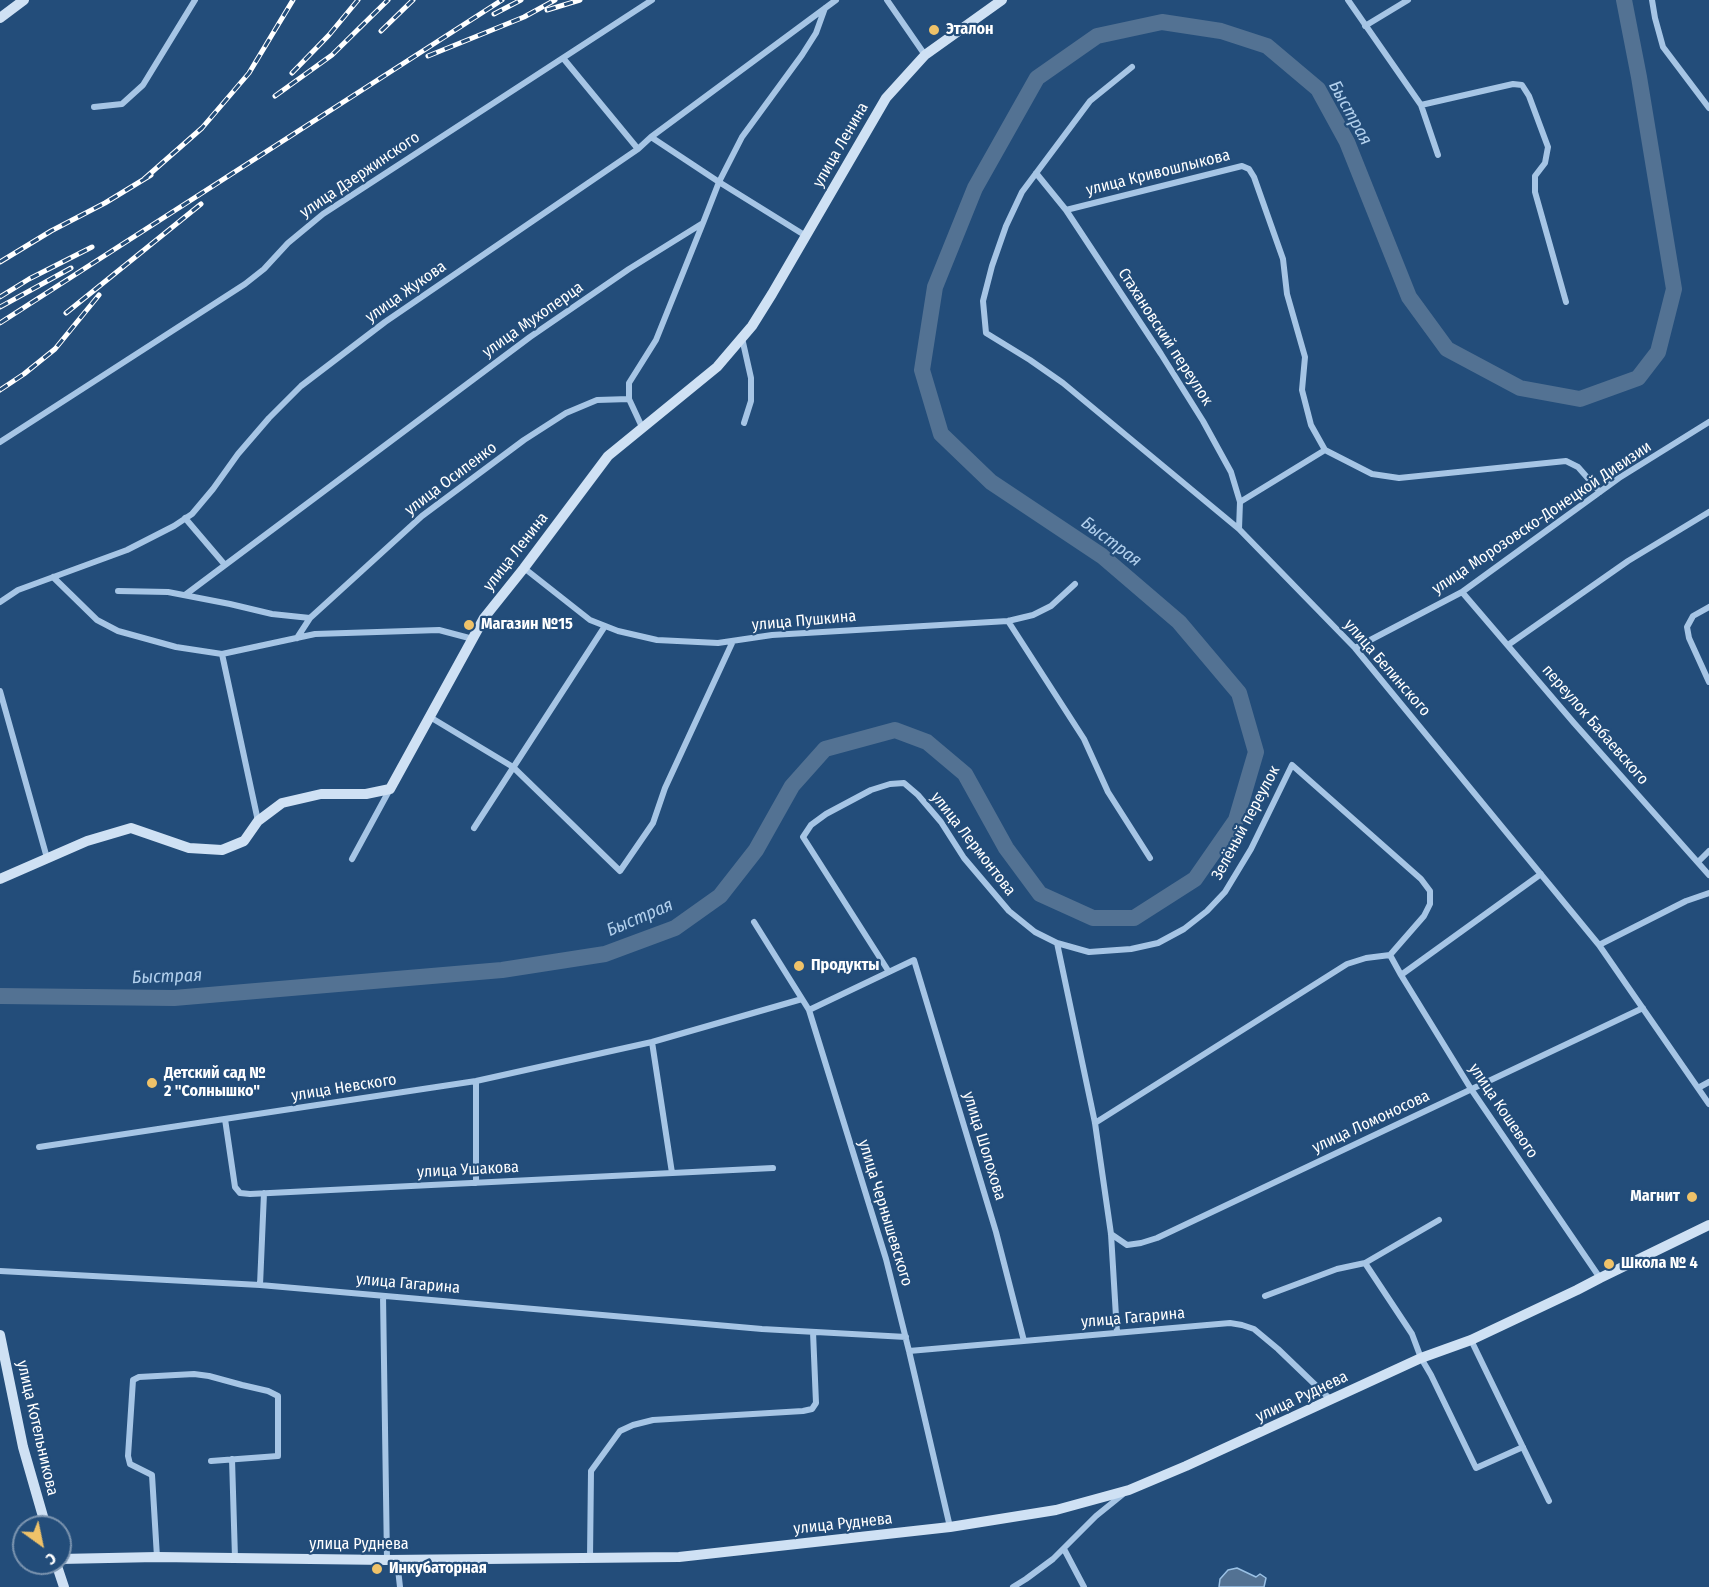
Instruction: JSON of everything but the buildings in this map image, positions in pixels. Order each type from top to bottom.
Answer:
[{"type":"street","points":[[0,18],[24,0]]},
{"type":"street","points":[[94,107],[122,104],[143,84],[195,0]]},
{"type":"street","name":"улица Дзержинского","points":[[0,442],[244,284],[264,269],[288,243],[323,214],[652,0]]},
{"type":"street","name":"улица Жукова","points":[[1,600],[18,590],[127,550],[192,514],[238,454],[301,386],[394,316],[638,149],[836,0]]},
{"type":"street","points":[[887,0],[925,55]]},
{"type":"street","name":"улица Ленина","points":[[352,859],[484,618],[608,456],[717,367],[752,326],[885,98],[925,55],[1002,0]]},
{"type":"street","points":[[1348,0],[1421,105],[1438,155]]},
{"type":"street","points":[[1365,26],[1408,0]]},
{"type":"street","points":[[1652,0],[1663,47],[1709,108]]},
{"type":"street","points":[[642,427],[629,399],[629,383],[656,340],[719,182],[742,137],[802,55],[816,33],[825,8]]},
{"type":"street","points":[[563,58],[638,149]]},
{"type":"street","points":[[1036,173],[1090,101],[1132,67]]},
{"type":"street","points":[[1421,105],[1513,84],[1522,85],[1529,96],[1548,147],[1545,163],[1535,176],[1535,192],[1566,302]]},
{"type":"street","points":[[651,137],[806,236]]},
{"type":"street","name":"улица Кривошлыкова","points":[[1066,210],[1242,166],[1249,169],[1254,177],[1283,259],[1287,294],[1305,357],[1302,390],[1311,425],[1325,450]]},
{"type":"street","name":"Стахановский переулок","points":[[1036,173],[1066,210],[1203,421],[1231,471],[1240,502],[1239,529]]},
{"type":"street","name":"улица Белинского","points":[[1036,173],[1022,192],[1006,226],[992,266],[983,301],[986,333],[1063,383],[1239,529],[1355,648],[1599,945],[1709,1104]]},
{"type":"street","name":"улица Мухоперца","points":[[185,595],[530,337],[629,269],[703,223]]},
{"type":"street","points":[[742,337],[751,378],[751,401],[744,423]]},
{"type":"street","name":"улица Осипенко","points":[[296,639],[310,618],[422,516],[524,441],[566,413],[597,400],[629,399]]},
{"type":"street","name":"улица Морозовско-Донецкой Дивизии","points":[[1355,648],[1462,592],[1619,478],[1709,422]]},
{"type":"street","points":[[1240,502],[1325,450],[1372,474],[1399,478],[1566,461],[1578,467],[1600,492]]},
{"type":"street","points":[[1508,645],[1628,561],[1709,512]]},
{"type":"street","points":[[185,518],[225,565]]},
{"type":"street","name":"улица Пушкина","points":[[524,568],[590,620],[605,626],[657,640],[718,643],[772,636],[1008,621],[1033,615],[1051,606],[1075,584]]},
{"type":"street","points":[[53,577],[97,620],[118,631],[176,647],[222,654],[315,634],[439,630],[472,639]]},
{"type":"street","points":[[118,591],[168,592],[230,603],[272,614],[310,618]]},
{"type":"street","name":"переулок Бабаевского","points":[[1462,592],[1709,875]]},
{"type":"street","points":[[1709,607],[1693,616],[1687,627],[1689,638],[1709,682]]},
{"type":"street","points":[[1008,621],[1084,739],[1108,792],[1150,858]]},
{"type":"street","points":[[474,828],[605,626]]},
{"type":"street","points":[[430,717],[513,767],[620,870],[653,823],[665,788],[733,641]]},
{"type":"street","points":[[222,654],[258,821]]},
{"type":"street","points":[[0,692],[47,858]]},
{"type":"street","name":"Зелёный переулок","points":[[1057,943],[1089,952],[1131,949],[1158,943],[1184,929],[1207,911],[1225,892],[1251,849],[1292,765],[1421,879],[1430,891],[1430,904],[1424,916],[1390,956]]},
{"type":"street","name":"улица Лермонтова","points":[[889,972],[803,837],[811,825],[826,814],[871,790],[890,784],[904,783],[918,795],[941,822],[964,858],[1009,911],[1035,932],[1057,943]]},
{"type":"street","points":[[0,879],[87,841],[131,828],[189,848],[222,850],[244,841],[258,821],[282,803],[321,794],[366,794],[390,789]]},
{"type":"street","points":[[1698,862],[1709,851]]},
{"type":"street","points":[[1401,975],[1541,874]]},
{"type":"street","points":[[1599,945],[1686,901],[1709,893]]},
{"type":"street","name":"улица Чернышевского","points":[[754,922],[809,1010],[886,1259],[950,1527]]},
{"type":"street","points":[[1057,943],[1095,1123],[1111,1234],[1117,1333]]},
{"type":"street","points":[[1095,1123],[1347,963],[1366,958],[1390,956]]},
{"type":"street","name":"улица Кошевого","points":[[1390,956],[1471,1089],[1600,1278]]},
{"type":"street","name":"улица Шолохова","points":[[889,972],[914,960],[996,1232],[1024,1341]]},
{"type":"street","points":[[809,1010],[889,972]]},
{"type":"street","name":"улица Невского","points":[[39,1147],[476,1081],[652,1042],[802,999]]},
{"type":"street","name":"улица Ломоносова","points":[[1111,1234],[1127,1245],[1157,1238],[1643,1008]]},
{"type":"street","points":[[652,1042],[672,1173]]},
{"type":"street","points":[[476,1081],[476,1183]]},
{"type":"street","points":[[1698,1088],[1709,1082]]},
{"type":"street","name":"улица Ушакова","points":[[225,1119],[235,1187],[240,1193],[773,1168]]},
{"type":"street","points":[[260,1285],[264,1193]]},
{"type":"street","points":[[1265,1296],[1337,1269],[1365,1263],[1439,1220]]},
{"type":"street","name":"улица Руднева","points":[[72,1559],[157,1557],[392,1560],[679,1557],[950,1527],[1056,1510],[1129,1490],[1186,1466],[1421,1358],[1471,1340],[1709,1225]]},
{"type":"street","points":[[1365,1263],[1412,1334],[1421,1358],[1476,1468],[1523,1447]]},
{"type":"street","name":"улица Гагарина","points":[[0,1271],[260,1285],[762,1329],[906,1337]]},
{"type":"street","points":[[383,1296],[392,1560],[400,1587]]},
{"type":"street","name":"улица Гагарина","points":[[909,1351],[1230,1323],[1254,1329],[1331,1401]]},
{"type":"street","points":[[590,1558],[591,1471],[620,1431],[653,1420],[812,1409],[816,1403],[813,1332]]},
{"type":"street","name":"улица Котельникова","points":[[0,1335],[23,1447],[43,1515]]},
{"type":"street","points":[[1471,1340],[1549,1501]]},
{"type":"street","points":[[157,1557],[152,1475],[130,1464],[128,1456],[133,1380],[139,1377],[194,1374],[268,1391],[278,1396],[278,1456],[211,1461]]},
{"type":"street","points":[[232,1459],[235,1558]]},
{"type":"street","points":[[1013,1587],[1064,1549],[1096,1516],[1129,1490]]},
{"type":"street","points":[[1064,1549],[1084,1587]]},
{"type":"water","points":[[1237,1568],[1256,1577],[1260,1574],[1266,1578],[1264,1587],[1219,1587],[1220,1579],[1228,1570]]},
{"type":"waterway","name":"Быстрая","points":[[0,996],[174,998],[502,970],[605,954],[675,928],[720,896],[756,850],[792,786],[825,749],[895,730],[927,742],[965,774],[1006,848],[1040,894],[1093,918],[1134,918],[1195,879],[1236,820],[1256,752],[1239,693],[1179,622],[1102,556],[991,482],[941,434],[922,370],[935,287],[975,188],[1037,78],[1097,36],[1162,22],[1221,31],[1267,46],[1318,89],[1347,142],[1409,297],[1447,349],[1520,388],[1580,399],[1638,378],[1658,352],[1674,289],[1624,0]]},
{"type":"railway","points":[[144,179],[202,128],[249,73],[293,0]]},
{"type":"railway","points":[[292,73],[329,35],[358,0]]},
{"type":"railway","points":[[275,96],[332,55],[388,0]]},
{"type":"railway","points":[[381,31],[413,0]]},
{"type":"railway","points":[[0,323],[502,0]]},
{"type":"railway","points":[[494,14],[521,0]]},
{"type":"railway","points":[[428,56],[524,17],[555,0]]},
{"type":"railway","points":[[547,10],[580,0]]},
{"type":"railway","points":[[0,262],[151,175]]},
{"type":"railway","points":[[66,313],[201,204]]},
{"type":"railway","points":[[0,297],[29,279],[92,247]]},
{"type":"railway","points":[[0,307],[71,268]]},
{"type":"railway","points":[[0,390],[55,349],[99,295]]},
{"type":"place","name":"Эталон","points":[[934,30]]},
{"type":"place","name":"Магазин №15","points":[[469,625]]},
{"type":"place","name":"Продукты","points":[[799,966]]},
{"type":"place","name":"Детский сад № 2 \"Солнышко\"","points":[[152,1083]]},
{"type":"place","name":"Магнит","points":[[1692,1197]]},
{"type":"place","name":"Школа № 4","points":[[1609,1264]]},
{"type":"place","name":"Инкубаторная","points":[[377,1569]]}]
